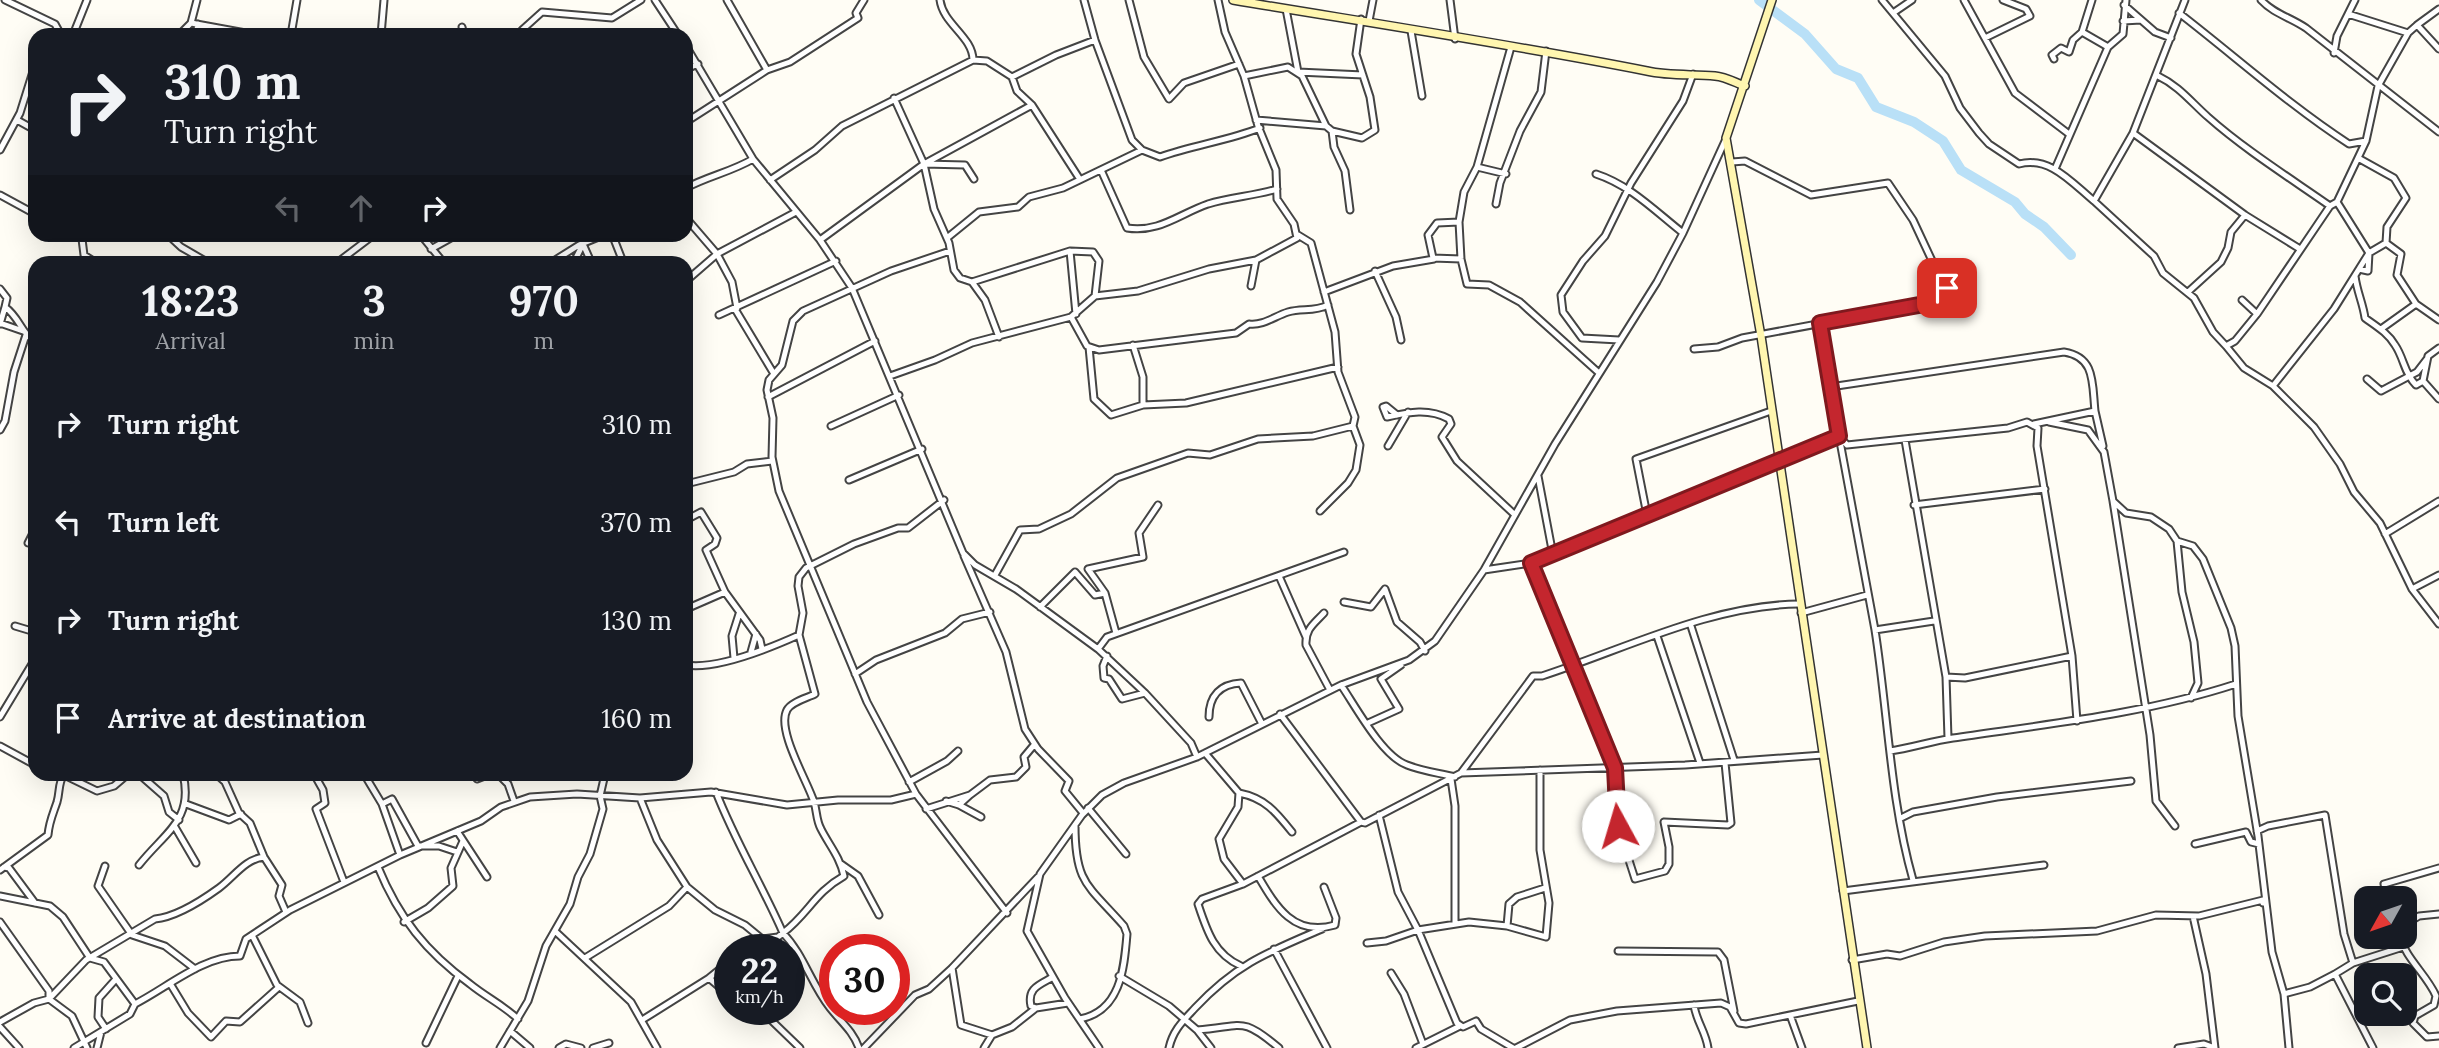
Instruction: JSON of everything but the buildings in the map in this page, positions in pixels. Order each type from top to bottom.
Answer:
[{"type":"street","points":[[5,0],[55,24],[57,28]]},
{"type":"street","points":[[77,28],[87,0]]},
{"type":"street","points":[[196,28],[198,0]]},
{"type":"street","points":[[292,28],[297,0]]},
{"type":"street","points":[[382,28],[384,0]]},
{"type":"street","points":[[528,28],[542,12],[612,18],[641,0]]},
{"type":"street","points":[[655,0],[673,28]]},
{"type":"street","points":[[727,0],[766,70]]},
{"type":"street","points":[[693,118],[766,70],[790,62],[858,18],[857,10],[864,0]]},
{"type":"street","points":[[940,0],[943,13],[972,49],[973,60]]},
{"type":"street","points":[[1084,0],[1094,40],[1132,141],[1142,150],[1160,157],[1183,148],[1224,141],[1260,128]]},
{"type":"street","points":[[1129,0],[1143,57],[1168,99],[1184,83],[1240,64]]},
{"type":"street","points":[[1095,296],[1116,296],[1145,290],[1209,269],[1256,260],[1294,242],[1297,235],[1294,223],[1280,204],[1276,170],[1256,120],[1240,64],[1225,32],[1218,0]]},
{"type":"street","points":[[1233,0],[1546,51],[1648,72],[1722,77],[1745,86]]},
{"type":"street","points":[[1286,9],[1298,72],[1325,126],[1332,131],[1362,138],[1375,130],[1370,97],[1356,54],[1373,0]]},
{"type":"street","points":[[1450,0],[1455,38]]},
{"type":"street","points":[[1368,723],[1399,709],[1381,678],[1425,651],[1447,627],[1484,570],[1619,340],[1657,282],[1684,233],[1726,138],[1772,0]]},
{"type":"street","points":[[1882,0],[1945,76],[1960,108],[1989,144],[2019,164],[2035,161],[2055,169],[2094,201],[2154,256],[2163,272],[2188,292],[2203,310],[2213,332],[2244,368],[2273,386],[2314,427],[2340,464],[2354,492],[2385,534],[2412,589],[2439,624]]},
{"type":"street","points":[[1893,13],[1912,0]]},
{"type":"street","points":[[1964,0],[2015,93],[2069,134]]},
{"type":"street","points":[[1985,38],[2029,16],[2026,9],[2003,0]]},
{"type":"street","points":[[2054,59],[2052,55],[2061,48],[2069,52],[2073,40],[2082,32],[2092,0]]},
{"type":"street","points":[[2094,201],[2133,133],[2158,76],[2185,0]]},
{"type":"street","points":[[2261,0],[2272,13],[2298,23],[2439,132]]},
{"type":"street","points":[[2334,53],[2337,36],[2355,0]]},
{"type":"street","points":[[2055,169],[2108,47],[2123,34],[2125,3]]},
{"type":"street","points":[[2125,3],[2155,32],[2171,37]]},
{"type":"street","points":[[2226,346],[2235,341],[2257,314],[2282,281],[2330,206],[2337,202],[2366,141],[2378,86],[2409,33],[2439,9]]},
{"type":"street","points":[[2179,13],[2269,84],[2291,106],[2349,144],[2366,141]]},
{"type":"street","points":[[2348,15],[2409,33]]},
{"type":"street","points":[[2123,21],[2141,20]]},
{"type":"street","points":[[189,28],[195,23],[221,28]]},
{"type":"street","points":[[2417,25],[2439,50]]},
{"type":"street","points":[[1411,31],[1422,96]]},
{"type":"street","points":[[2082,32],[2108,47]]},
{"type":"street","points":[[1012,77],[1094,40]]},
{"type":"street","points":[[1511,47],[1476,167],[1464,192],[1459,222],[1461,259],[1468,284],[1489,285],[1520,302],[1599,373]]},
{"type":"street","points":[[1496,204],[1500,183],[1506,174],[1520,131],[1541,92],[1546,51]]},
{"type":"street","points":[[693,56],[753,159],[820,240],[852,288],[944,500],[963,553],[1006,652],[1022,721],[1034,745],[1069,781],[1065,791],[1126,854]]},
{"type":"street","points":[[770,180],[816,150],[842,126],[973,60],[987,61],[1012,77],[1017,91],[1032,105],[1079,178]]},
{"type":"street","points":[[693,66],[698,64]]},
{"type":"street","points":[[1244,76],[1288,67],[1298,72],[1363,75]]},
{"type":"street","points":[[1619,340],[1582,338],[1563,312],[1560,301],[1583,261],[1605,236],[1683,101],[1693,74]]},
{"type":"street","points":[[2158,76],[2191,99],[2208,118],[2330,206]]},
{"type":"street","points":[[0,150],[16,120],[28,85]]},
{"type":"street","points":[[894,98],[925,164],[934,209],[947,238],[957,276],[972,282],[992,314],[999,337]]},
{"type":"street","points":[[820,240],[925,164],[1032,105]]},
{"type":"street","points":[[16,120],[28,126]]},
{"type":"street","points":[[1256,120],[1325,126]]},
{"type":"street","points":[[1332,131],[1334,147],[1345,171],[1350,210]]},
{"type":"street","points":[[2133,133],[2245,215],[2300,249]]},
{"type":"street","points":[[1726,138],[1760,336],[1867,1048]]},
{"type":"street","points":[[947,238],[979,212],[1018,207],[1029,197],[1046,195],[1142,150]]},
{"type":"street","points":[[2358,158],[2393,178],[2406,198],[2386,227],[2386,243]]},
{"type":"street","points":[[693,185],[732,171],[753,159]]},
{"type":"street","points":[[1694,349],[1718,347],[1820,323],[1941,301],[1948,295],[1913,220],[1888,183],[1811,195],[1745,161],[1732,162]]},
{"type":"street","points":[[925,164],[965,165],[974,180]]},
{"type":"street","points":[[1476,167],[1506,174]]},
{"type":"street","points":[[1101,170],[1127,228],[1139,230],[1154,229],[1210,204],[1277,189]]},
{"type":"street","points":[[1596,174],[1630,189],[1684,233]]},
{"type":"street","points":[[0,195],[28,210]]},
{"type":"street","points":[[2337,202],[2369,253]]},
{"type":"street","points":[[693,275],[717,254],[796,212]]},
{"type":"street","points":[[2188,292],[2221,262],[2228,248],[2231,232],[2245,215]]},
{"type":"street","points":[[1436,259],[1430,252],[1430,229],[1437,223],[1459,222]]},
{"type":"street","points":[[693,226],[717,254],[732,282],[736,309],[746,322],[751,339],[765,355],[774,374]]},
{"type":"street","points":[[1297,235],[1311,243],[1335,332],[1338,367],[1355,417],[1353,426],[1360,445],[1356,470],[1348,484],[1320,511]]},
{"type":"street","points":[[82,242],[84,256]]},
{"type":"street","points":[[176,242],[197,256]]},
{"type":"street","points":[[346,256],[364,242]]},
{"type":"street","points":[[426,242],[437,256]]},
{"type":"street","points":[[431,249],[443,242]]},
{"type":"street","points":[[562,256],[588,242]]},
{"type":"street","points":[[2273,386],[2334,309],[2369,253],[2386,243]]},
{"type":"street","points":[[2386,243],[2400,254],[2397,275],[2416,304],[2439,320]]},
{"type":"street","points":[[577,256],[583,244]]},
{"type":"street","points":[[583,244],[588,256]]},
{"type":"street","points":[[950,251],[852,288],[803,311],[793,321],[782,366],[768,380],[768,397],[773,418],[772,461],[783,506],[812,565],[856,674],[909,782],[926,809],[1007,912]]},
{"type":"street","points":[[890,376],[972,343],[1074,316],[1095,296],[1099,261],[1094,252],[1070,251],[972,282]]},
{"type":"street","points":[[1070,251],[1074,316],[1089,347],[1094,399],[1111,415],[1143,405],[1186,403],[1338,367]]},
{"type":"street","points":[[1324,292],[1375,271],[1422,259],[1461,259]]},
{"type":"street","points":[[1251,286],[1256,260]]},
{"type":"street","points":[[719,315],[836,261]]},
{"type":"street","points":[[1375,271],[1396,317],[1401,341]]},
{"type":"street","points":[[2355,276],[2357,299],[2363,305],[2365,318],[2381,329],[2395,345],[2409,378],[2416,385],[2423,381],[2427,359]]},
{"type":"street","points":[[0,289],[6,298],[0,324],[28,337]]},
{"type":"street","points":[[2242,300],[2257,314]]},
{"type":"street","points":[[2381,329],[2416,304]]},
{"type":"street","points":[[1089,347],[1099,350],[1236,332],[1249,324],[1256,325],[1289,312],[1318,310],[1328,305]]},
{"type":"street","points":[[0,430],[5,421],[13,372],[24,333],[16,315],[5,307]]},
{"type":"street","points":[[1820,323],[1875,630],[1904,846],[1913,880]]},
{"type":"street","points":[[768,397],[875,341]]},
{"type":"street","points":[[1133,345],[1143,377],[1143,405]]},
{"type":"street","points":[[2367,379],[2381,391],[2394,382],[2409,378],[2439,348]]},
{"type":"street","points":[[1830,387],[2064,352],[2077,354],[2090,367],[2095,411],[2113,500],[2146,708],[2156,801],[2175,826]]},
{"type":"street","points":[[2423,381],[2439,399]]},
{"type":"street","points":[[831,426],[899,396]]},
{"type":"street","points":[[1647,515],[1636,459],[1771,411]]},
{"type":"street","points":[[1839,436],[1852,446],[2049,422],[2095,411]]},
{"type":"street","points":[[1397,415],[1408,412],[1437,412],[1449,419],[1451,424],[1442,437],[1450,453],[1515,515]]},
{"type":"street","points":[[1388,446],[1408,412]]},
{"type":"street","points":[[2049,422],[2088,430],[2104,452]]},
{"type":"street","points":[[2034,424],[2038,428],[2038,446],[2072,656],[2077,720]]},
{"type":"street","points":[[995,575],[1020,530],[1039,529],[1071,514],[1117,478],[1188,453],[1210,454],[1258,439],[1313,436],[1353,426]]},
{"type":"street","points":[[1484,570],[1531,563],[1553,555],[1839,436]]},
{"type":"street","points":[[1905,440],[1934,621],[1946,677],[1948,738]]},
{"type":"street","points":[[849,481],[922,449]]},
{"type":"street","points":[[693,482],[734,472],[747,464],[772,461]]},
{"type":"street","points":[[1538,476],[1553,555]]},
{"type":"street","points":[[1914,505],[2045,489]]},
{"type":"street","points":[[783,933],[800,920],[822,888],[844,876],[831,843],[821,829],[814,802],[790,744],[785,721],[786,712],[791,706],[815,694],[799,635],[803,613],[799,577],[812,565],[872,536],[908,528],[944,500]]},
{"type":"street","points":[[2113,500],[2126,513],[2151,517],[2169,529],[2177,541],[2182,592],[2194,642],[2198,683],[2191,698]]},
{"type":"street","points":[[2385,534],[2439,501]]},
{"type":"street","points":[[1116,633],[1105,593],[1088,569],[1143,556],[1139,533],[1158,505]]},
{"type":"street","points":[[693,516],[701,512],[717,538],[715,544],[706,550],[725,592],[756,634],[762,649]]},
{"type":"street","points":[[2177,541],[2193,546],[2203,559],[2233,635],[2238,716],[2259,844],[2272,952]]},
{"type":"street","points":[[1098,649],[1107,637],[1116,633],[1344,552]]},
{"type":"street","points":[[963,553],[975,565],[995,575],[1107,656],[1146,693],[1191,743],[1198,757]]},
{"type":"street","points":[[1531,563],[1615,768],[1618,826],[1631,871],[1639,880],[1665,870],[1669,864],[1664,822],[1728,825],[1731,822],[1725,763]]},
{"type":"street","points":[[1041,607],[1075,572],[1095,595],[1105,593]]},
{"type":"street","points":[[2412,589],[2439,575]]},
{"type":"street","points":[[1279,576],[1330,690]]},
{"type":"street","points":[[1344,602],[1371,607],[1385,589],[1397,622],[1420,642],[1425,651]]},
{"type":"street","points":[[693,606],[725,592]]},
{"type":"street","points":[[1241,966],[1220,954],[1205,926],[1198,904],[1213,894],[1243,884],[1361,821],[1379,815],[1455,776],[1533,676],[1575,666],[1657,636],[1768,605],[1800,609],[1867,595]]},
{"type":"street","points":[[856,674],[876,660],[945,633],[962,620],[990,612]]},
{"type":"street","points":[[1306,637],[1306,631],[1324,613]]},
{"type":"street","points":[[734,658],[732,636],[739,614]]},
{"type":"street","points":[[1875,630],[1934,621]]},
{"type":"street","points":[[15,626],[28,630]]},
{"type":"street","points":[[1690,626],[1734,760]]},
{"type":"street","points":[[751,652],[756,634]]},
{"type":"street","points":[[693,665],[704,666],[734,658],[799,635]]},
{"type":"street","points":[[1657,636],[1700,763]]},
{"type":"street","points":[[1107,656],[1102,666],[1104,678],[1109,679],[1122,699],[1146,693]]},
{"type":"street","points":[[1946,677],[1965,678],[2072,656]]},
{"type":"street","points":[[864,1048],[915,995],[929,989],[1007,912],[1040,874],[1086,810],[1124,783],[1198,757],[1330,690],[1409,660]]},
{"type":"street","points":[[0,717],[28,671]]},
{"type":"street","points":[[1209,717],[1209,706],[1216,693],[1227,683],[1241,683],[1262,723]]},
{"type":"street","points":[[1890,751],[1948,738],[2146,708],[2236,684]]},
{"type":"street","points":[[1341,685],[1385,750],[1405,765],[1455,776],[1725,763],[1734,760],[1823,755]]},
{"type":"street","points":[[1280,714],[1361,821]]},
{"type":"street","points":[[959,805],[990,780],[1016,777],[1027,767],[1024,757],[1034,745]]},
{"type":"street","points":[[0,746],[28,761]]},
{"type":"street","points":[[909,782],[954,757],[958,751]]},
{"type":"street","points":[[1205,753],[1239,793],[1256,797],[1271,806],[1292,832]]},
{"type":"street","points":[[1367,943],[1387,942],[1418,930],[1469,922],[1507,926],[1546,937],[1549,903],[1540,850],[1540,770]]},
{"type":"street","points":[[1455,776],[1455,924]]},
{"type":"street","points":[[2,869],[48,835],[49,816],[57,802],[60,781]]},
{"type":"street","points":[[77,781],[97,791],[114,786],[120,781]]},
{"type":"street","points":[[147,781],[164,796],[169,812],[179,820]]},
{"type":"street","points":[[139,866],[162,836],[175,827],[179,820],[186,804],[184,781]]},
{"type":"street","points":[[224,781],[241,814],[250,823],[264,857],[282,885],[279,896],[286,912]]},
{"type":"street","points":[[318,781],[325,803],[316,809],[344,882]]},
{"type":"street","points":[[368,781],[382,804],[400,855]]},
{"type":"street","points":[[505,781],[514,801]]},
{"type":"street","points":[[500,1048],[535,984],[546,946],[556,932],[590,854],[603,809],[600,796],[603,781]]},
{"type":"street","points":[[1901,818],[1913,812],[1997,797],[2131,781]]},
{"type":"street","points":[[716,792],[741,852],[752,866],[783,933],[805,962],[830,1007],[855,1037],[859,1048]]},
{"type":"street","points":[[74,1048],[85,1045],[130,1014],[135,1004],[172,985],[195,969],[223,956],[240,956],[246,939],[286,912],[514,801],[561,794],[640,799],[716,792],[781,805],[891,800],[916,794]]},
{"type":"street","points":[[1239,793],[1238,807],[1219,839],[1224,859],[1243,884]]},
{"type":"street","points":[[926,809],[970,795]]},
{"type":"street","points":[[603,809],[616,798]]},
{"type":"street","points":[[382,804],[392,799],[418,846]]},
{"type":"street","points":[[640,799],[657,840],[687,887],[715,910],[745,925],[756,934]]},
{"type":"street","points":[[946,801],[981,817]]},
{"type":"street","points":[[186,804],[229,820],[241,814]]},
{"type":"street","points":[[1379,815],[1398,892],[1418,930],[1460,1026]]},
{"type":"street","points":[[2257,831],[2268,826],[2325,815],[2344,934],[2353,963]]},
{"type":"street","points":[[1075,825],[1076,857],[1084,884],[1124,926],[1127,934],[1112,1002],[1098,1013],[1080,1019]]},
{"type":"street","points":[[175,827],[196,863]]},
{"type":"street","points":[[457,831],[488,877]]},
{"type":"street","points":[[2195,844],[2246,832],[2251,842],[2259,844]]},
{"type":"street","points":[[404,922],[428,908],[453,886],[451,868],[463,841]]},
{"type":"street","points":[[418,846],[439,846],[457,852]]},
{"type":"street","points":[[19,1048],[0,1025],[34,1003],[49,999],[90,958],[155,919],[167,918],[219,888],[254,858],[264,857]]},
{"type":"street","points":[[841,864],[858,876],[879,915]]},
{"type":"street","points":[[1843,891],[2044,865]]},
{"type":"street","points":[[106,866],[98,886],[132,934],[146,942],[165,946],[195,969]]},
{"type":"street","points":[[378,867],[404,922],[420,942],[458,976],[498,1001],[518,1019]]},
{"type":"street","points":[[2384,886],[2439,868]]},
{"type":"street","points":[[2,869],[9,869],[35,903]]},
{"type":"street","points":[[1040,874],[1027,931],[1068,1003],[1099,1048]]},
{"type":"street","points":[[1258,876],[1286,916],[1322,929]]},
{"type":"street","points":[[585,958],[669,906],[687,887]]},
{"type":"street","points":[[1169,1048],[1175,1029],[1216,986],[1241,966],[1274,949],[1335,925],[1336,918],[1324,887]]},
{"type":"street","points":[[1507,926],[1509,904],[1517,897],[1545,888]]},
{"type":"street","points":[[0,896],[50,906],[63,917],[90,958],[104,962],[135,1004]]},
{"type":"street","points":[[1852,960],[1887,954],[1900,956],[1944,942],[1985,936],[2097,931],[2156,915],[2193,916],[2263,900],[2272,952],[2284,995],[2289,1048]]},
{"type":"street","points":[[2417,917],[2439,914]]},
{"type":"street","points":[[2178,1048],[2204,1044],[2215,1048],[2206,974],[2193,916]]},
{"type":"street","points":[[0,922],[49,991],[49,999]]},
{"type":"street","points":[[556,932],[631,1002],[657,1048]]},
{"type":"street","points":[[252,935],[279,987],[300,1002],[307,1023]]},
{"type":"street","points":[[1274,949],[1327,1048]]},
{"type":"street","points":[[2284,995],[2311,987],[2353,963],[2397,949]]},
{"type":"street","points":[[2405,949],[2430,982],[2438,1002],[2415,1016],[2413,1023],[2427,1037],[2439,1036]]},
{"type":"street","points":[[1618,951],[1718,952],[1724,960],[1735,1018]]},
{"type":"street","points":[[952,968],[961,1025],[992,1035]]},
{"type":"street","points":[[1391,973],[1404,993],[1423,1044]]},
{"type":"street","points":[[642,1020],[714,974]]},
{"type":"street","points":[[2335,974],[2373,1048]]},
{"type":"street","points":[[426,1043],[458,976]]},
{"type":"street","points":[[1119,976],[1185,1019],[1211,1048]]},
{"type":"street","points":[[1036,1008],[1031,1006],[1029,995],[1033,988],[1053,977]]},
{"type":"street","points":[[709,978],[714,982]]},
{"type":"street","points":[[97,1048],[104,1030],[98,1017],[99,998],[116,979]]},
{"type":"street","points":[[172,985],[188,1013],[211,1037],[226,1021],[240,1022],[279,987]]},
{"type":"street","points":[[49,999],[72,1016],[85,1045]]},
{"type":"street","points":[[1416,1048],[1476,1021],[1481,1029],[1514,1048],[1570,1020],[1618,1012],[1721,1003],[1730,1007],[1735,1018],[1746,1024],[1858,1001]]},
{"type":"street","points":[[984,1048],[992,1035],[1012,1027],[1036,1008],[1068,1003]]},
{"type":"street","points":[[1695,1005],[1696,1017],[1707,1038],[1708,1048]]},
{"type":"street","points":[[1790,1015],[1802,1048]]},
{"type":"street","points":[[1197,1030],[1242,1023],[1260,1032],[1279,1048]]},
{"type":"street","points":[[776,1025],[800,1048]]},
{"type":"street","points":[[510,1031],[530,1048]]},
{"type":"street","points":[[2204,1044],[2213,1032]]},
{"type":"street","points":[[1500,1040],[1502,1048]]},
{"type":"street","points":[[593,1048],[609,1043]]},
{"type":"street","points":[[559,1048],[566,1044],[581,1048]]},
{"type":"waterway","points":[[1759,0],[1805,34],[1836,69],[1858,78],[1876,107],[1914,122],[1943,141],[1961,170],[2015,202],[2071,255]]},
{"type":"route","points":[[1618,826],[1615,768],[1531,563],[1839,436],[1820,323],[1941,301],[1948,295],[1947,288]]}]
